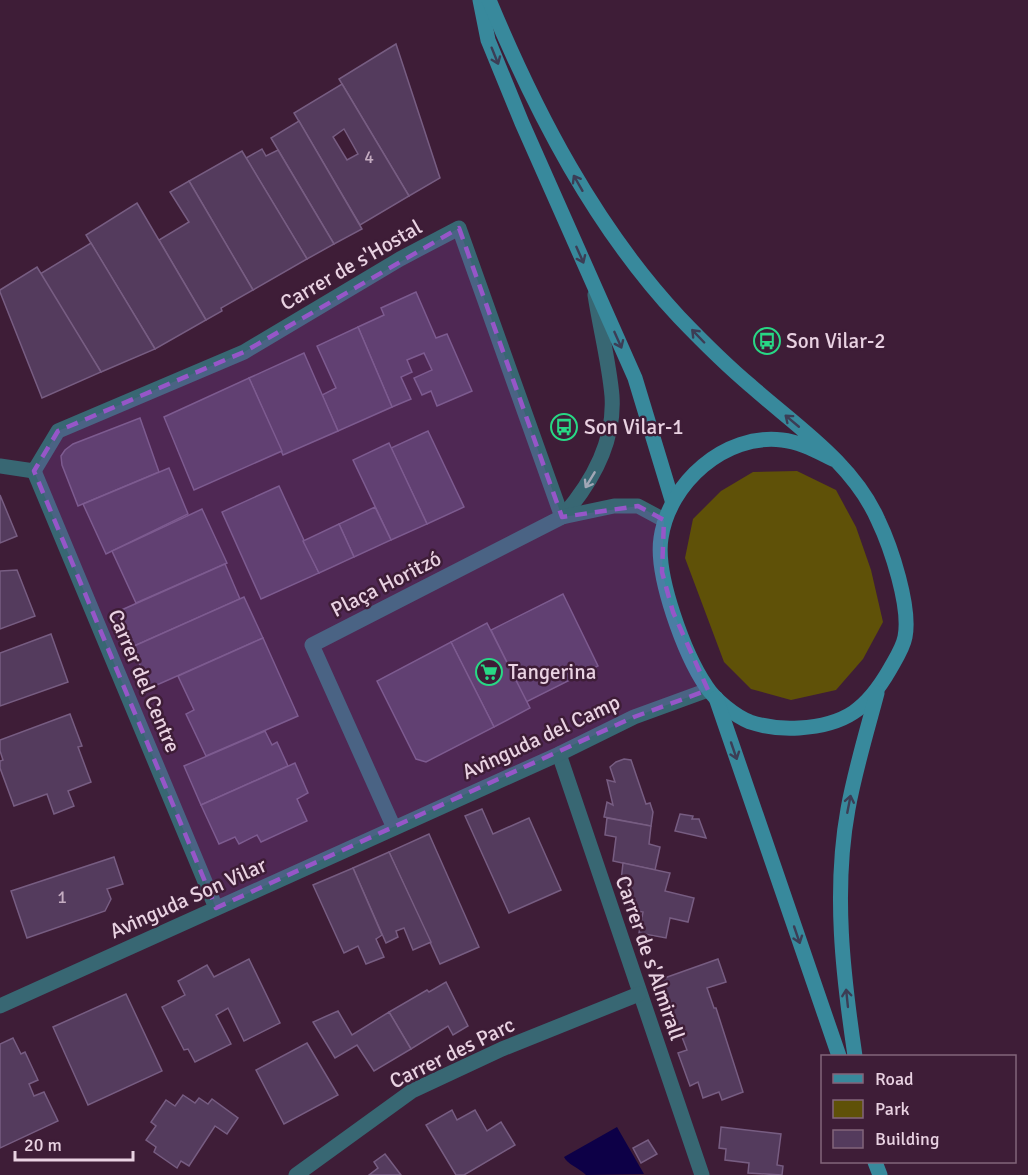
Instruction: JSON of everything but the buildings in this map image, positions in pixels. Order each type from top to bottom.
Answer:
[{"type":"main road","points":[[480,0],[488,40],[635,378],[672,500]]},
{"type":"main road","points":[[489,0],[503,34],[577,182],[604,224],[676,314],[713,352],[835,460],[859,486],[878,519],[902,592],[905,637],[897,655],[879,687],[866,703],[840,721],[821,727],[791,729],[765,726],[746,721],[711,693]]},
{"type":"main road","points":[[835,460],[799,443],[780,440],[734,447],[689,477],[672,500],[664,520],[660,543],[662,572],[673,612],[693,663],[711,693],[839,1055]]},
{"type":"main road","points":[[855,1055],[840,925],[843,850],[855,775],[879,687]]},
{"type":"street","name":"Carrer de s'Hostal","points":[[34,471],[58,431],[244,352],[400,259],[459,228],[562,517]]},
{"type":"street","points":[[562,517],[580,497],[595,472],[609,433],[612,397],[594,286]]},
{"type":"street","points":[[0,466],[34,471]]},
{"type":"street","name":"Carrer del Centre","points":[[34,471],[216,908]]},
{"type":"street","name":"Plaça Horitzó","points":[[394,828],[312,645],[562,517],[614,506],[638,506],[664,520]]},
{"type":"street","name":"Avinguda del Camp","points":[[394,828],[560,754],[634,717],[711,693]]},
{"type":"street","name":"Carrer de s'Almirall","points":[[560,754],[702,1175]]},
{"type":"street","name":"Avinguda Son Vilar","points":[[0,1006],[394,828]]},
{"type":"street","name":"Carrer des Parc","points":[[296,1175],[412,1091],[502,1049],[639,993]]},
{"type":"highlighted area","points":[[459,228],[562,517],[638,506],[664,520],[662,572],[673,612],[708,690],[634,717],[216,908],[34,471],[58,431],[244,352]]},
{"type":"green space","points":[[797,471],[836,490],[856,527],[871,570],[883,622],[863,659],[836,690],[791,700],[751,689],[724,662],[685,558],[693,519],[721,491],[753,472]]},
{"type":"shaded area","points":[[617,1127],[644,1174],[586,1175],[564,1157]]},
{"type":"place","name":"Son Vilar-2","points":[[767,341]]},
{"type":"place","name":"Son Vilar-1","points":[[564,427]]},
{"type":"place","name":"Tangerina","points":[[489,672]]}]
